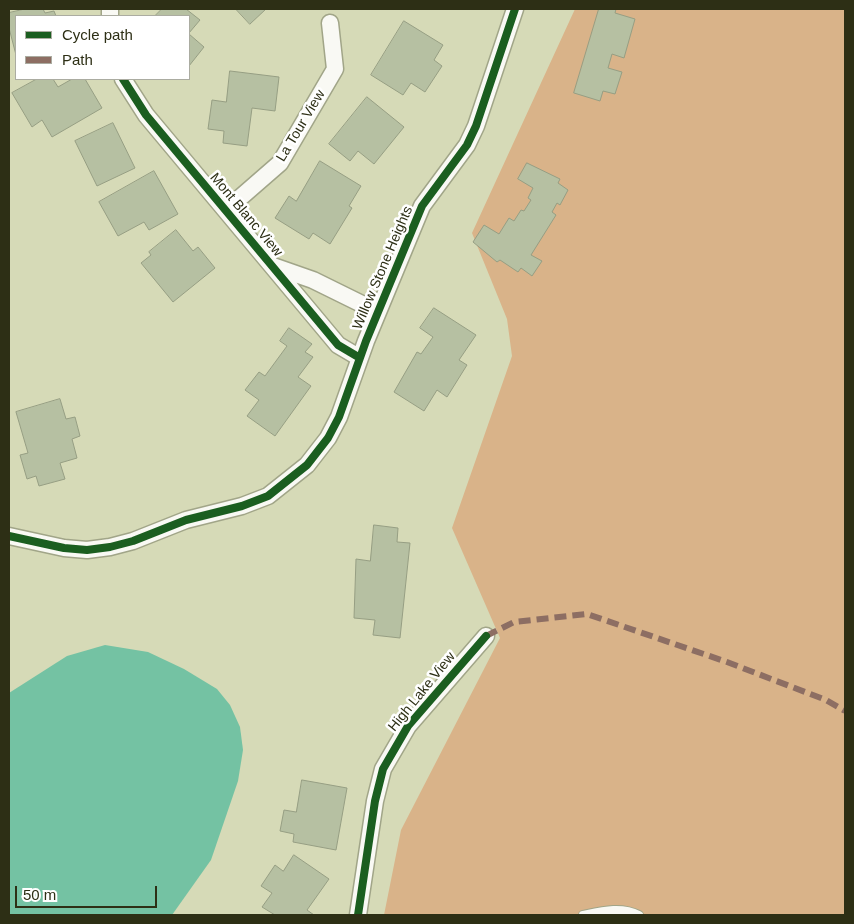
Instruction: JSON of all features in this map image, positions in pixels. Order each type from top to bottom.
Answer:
[{"type":"street","name":"Willow Stone Heights","points":[[9,536],[64,548],[87,550],[110,547],[133,541],[186,520],[242,506],[268,496],[307,465],[328,438],[339,417],[378,312],[422,206],[467,145],[476,126],[515,9]]},
{"type":"street","name":"La Tour View","points":[[226,210],[280,163],[335,69],[330,23]]},
{"type":"street","name":"Mont Blanc View","points":[[124,80],[146,115],[338,345],[360,358]]},
{"type":"street","name":"Mont Blanc View","points":[[271,265],[313,280],[378,312]]},
{"type":"street","name":"High Lake View","points":[[358,915],[375,801],[383,769],[408,726],[486,636]]},
{"type":"lane","points":[[583,915],[609,910],[629,910],[639,915]]},
{"type":"shaded area","points":[[575,9],[845,9],[845,915],[384,915],[401,830],[500,638],[452,528],[512,356],[507,319],[472,233]]},
{"type":"shaded area","points":[[105,645],[148,652],[184,669],[217,689],[230,705],[240,727],[243,750],[238,781],[211,860],[172,915],[9,915],[9,693],[67,656]]},
{"type":"building","points":[[25,9],[43,9],[45,13],[54,11],[56,15],[15,15],[15,51],[9,28],[9,13]]},
{"type":"building","points":[[162,9],[186,9],[200,20],[190,32],[190,15],[156,15]]},
{"type":"building","points":[[236,9],[266,9],[250,24]]},
{"type":"building","points":[[599,9],[616,9],[615,13],[635,19],[624,58],[612,54],[608,68],[622,72],[615,94],[603,91],[600,101],[574,93]]},
{"type":"building","points":[[404,21],[443,45],[434,60],[442,66],[425,92],[411,83],[403,95],[371,75]]},
{"type":"building","points":[[190,35],[204,47],[190,65]]},
{"type":"building","points":[[230,71],[279,77],[275,111],[252,108],[247,146],[223,143],[224,131],[208,129],[212,100],[226,102]]},
{"type":"building","points":[[35,80],[54,80],[58,87],[70,80],[86,80],[102,108],[52,137],[42,120],[32,127],[12,93]]},
{"type":"building","points":[[367,97],[404,127],[374,164],[358,151],[350,161],[329,144]]},
{"type":"building","points":[[113,123],[135,168],[97,186],[75,141]]},
{"type":"building","points":[[320,161],[361,186],[349,206],[352,208],[330,244],[313,233],[309,239],[275,218],[289,196],[296,201]]},
{"type":"building","points":[[527,163],[560,179],[558,183],[568,190],[560,205],[557,203],[552,212],[556,215],[531,255],[542,261],[532,276],[521,268],[518,272],[500,260],[497,262],[473,242],[484,225],[499,234],[509,218],[514,221],[521,210],[524,211],[531,200],[528,198],[533,188],[518,179]]},
{"type":"building","points":[[154,171],[178,214],[149,230],[144,222],[118,236],[99,202]]},
{"type":"building","points":[[176,230],[193,251],[198,247],[215,268],[173,302],[141,263],[151,255],[149,252]]},
{"type":"building","points":[[434,308],[476,335],[459,360],[467,365],[447,397],[437,390],[424,411],[394,392],[417,352],[421,354],[433,337],[420,328]]},
{"type":"building","points":[[289,328],[312,344],[305,352],[313,357],[298,377],[311,386],[275,436],[247,416],[259,400],[245,390],[259,372],[265,376],[287,346],[280,341]]},
{"type":"building","points":[[60,399],[66,419],[75,417],[80,436],[72,439],[77,458],[60,463],[65,479],[39,486],[36,476],[27,479],[20,455],[28,453],[16,412]]},
{"type":"building","points":[[374,525],[398,528],[397,542],[410,543],[400,638],[373,635],[375,620],[354,618],[356,559],[370,561]]},
{"type":"building","points":[[302,780],[347,788],[336,850],[293,842],[294,834],[280,831],[284,810],[296,812]]},
{"type":"building","points":[[294,855],[329,879],[307,910],[314,915],[275,915],[262,907],[272,893],[261,886],[275,865],[283,871]]},
{"type":"marked path","points":[[486,636],[514,622],[587,614],[727,662],[826,700],[845,711]]},
{"type":"cycle path","points":[[9,536],[64,548],[87,550],[110,547],[133,541],[186,520],[242,506],[268,496],[307,465],[328,438],[339,417],[366,341],[422,206],[467,145],[476,126],[515,9]]},
{"type":"cycle path","points":[[124,80],[146,115],[338,345],[360,358]]},
{"type":"cycle path","points":[[358,915],[375,801],[383,769],[408,726],[486,636]]}]
